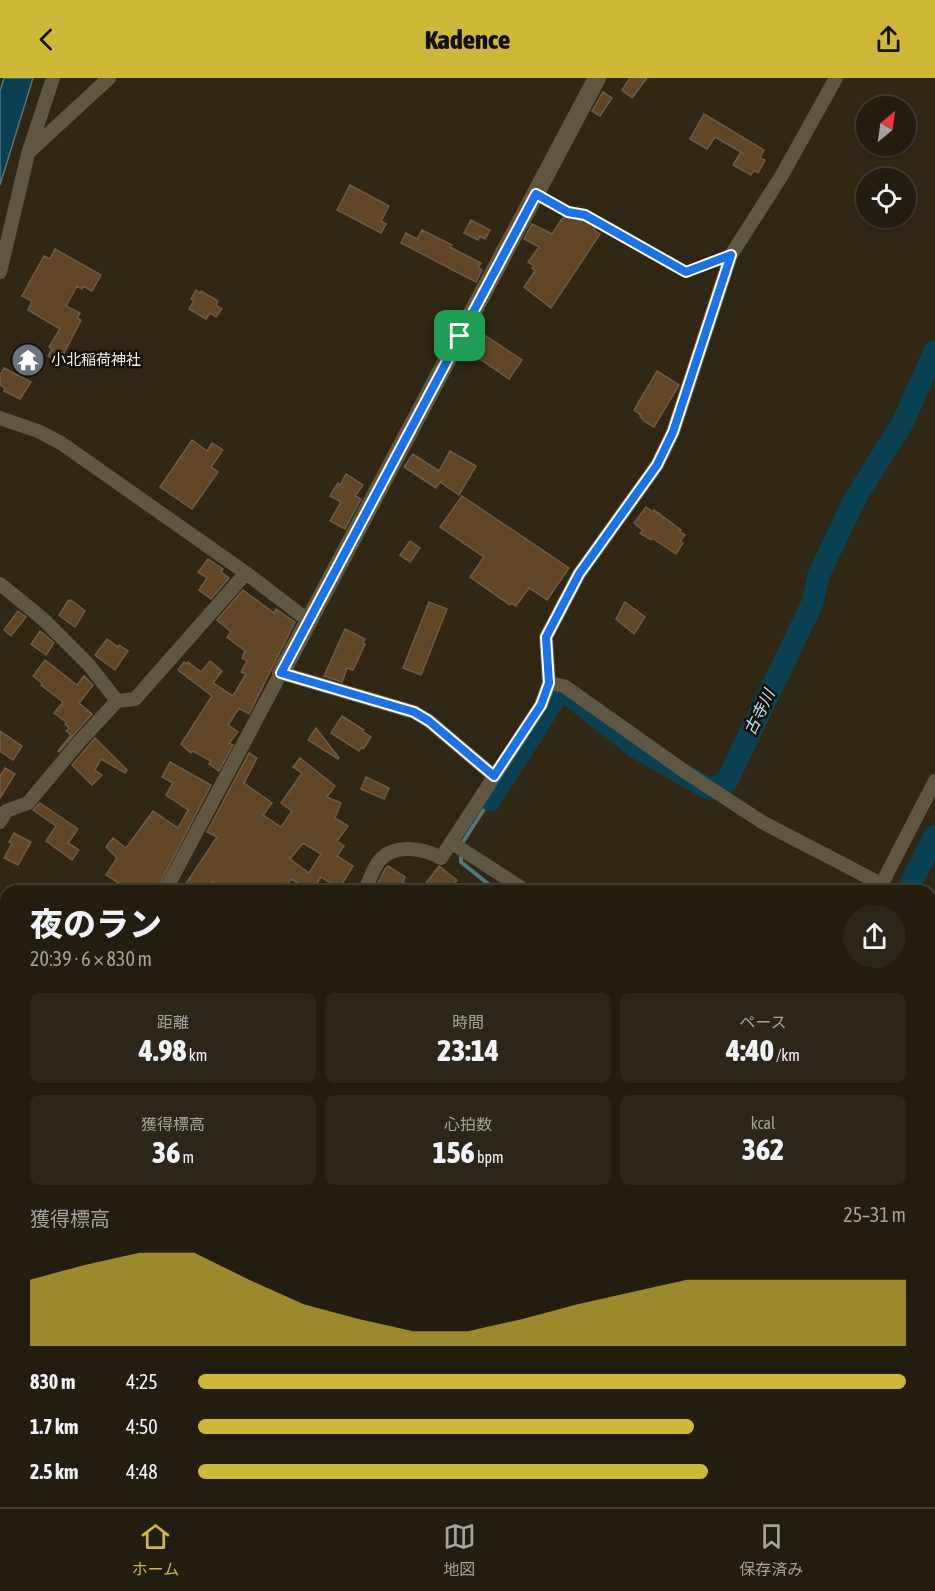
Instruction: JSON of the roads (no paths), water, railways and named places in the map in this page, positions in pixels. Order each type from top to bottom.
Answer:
[{"type":"street","points":[[0,272],[28,154],[52,78]]},
{"type":"street","points":[[28,154],[109,78]]},
{"type":"street","points":[[168,885],[597,78]]},
{"type":"street","points":[[367,885],[379,861],[389,854],[412,848],[430,852],[441,858],[541,705],[549,683],[546,637],[579,574],[657,465],[673,432],[731,255],[782,175],[836,78]]},
{"type":"street","points":[[0,418],[38,431],[61,443],[246,573],[309,621]]},
{"type":"street","points":[[0,822],[6,811],[28,803],[117,701],[135,699],[246,573]]},
{"type":"street","points":[[0,584],[43,620],[90,665],[117,701]]},
{"type":"street","points":[[281,673],[414,712],[429,721],[494,776]]},
{"type":"street","points":[[549,683],[564,686],[687,773],[762,822],[874,885]]},
{"type":"street","points":[[881,885],[935,781]]},
{"type":"street","points":[[452,843],[517,885]]},
{"type":"water","points":[[4,78],[33,78],[0,185],[0,91]]},
{"type":"waterway","name":"古寺川","points":[[490,800],[559,692],[566,692],[637,748],[709,789],[726,783],[812,604],[819,574],[856,497],[902,424],[935,351]]},
{"type":"waterway","points":[[461,845],[490,800]]},
{"type":"waterway","points":[[910,885],[935,836]]},
{"type":"waterway","points":[[461,853],[461,862],[490,885]]},
{"type":"place","name":"小北稲荷神社","points":[[28,360]]}]
